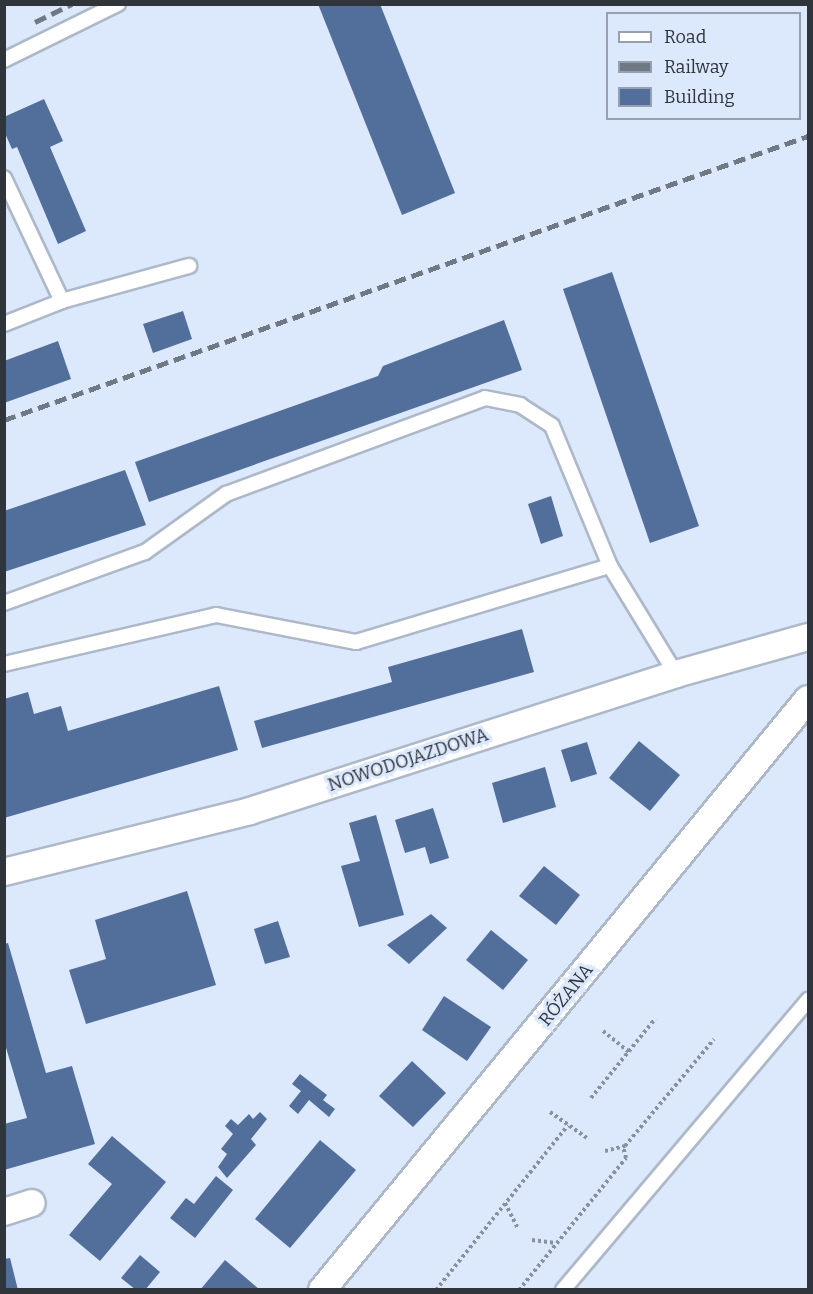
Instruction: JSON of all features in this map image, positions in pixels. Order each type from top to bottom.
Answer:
[{"type":"street","name":"NOWODOJAZDOWA","points":[[4,872],[250,811],[676,674],[808,637]]},
{"type":"street","name":"RÓŻANA","points":[[322,1290],[808,699]]},
{"type":"street","points":[[4,1212],[32,1203]]},
{"type":"lane","points":[[4,60],[118,4]]},
{"type":"lane","points":[[4,178],[62,301]]},
{"type":"lane","points":[[4,324],[62,301],[189,266]]},
{"type":"lane","points":[[4,603],[145,552],[226,494],[485,398],[520,405],[552,426],[610,566],[676,674]]},
{"type":"lane","points":[[4,664],[216,615],[356,642],[610,566]]},
{"type":"lane","points":[[563,1290],[808,1000]]},
{"type":"path","points":[[591,1098],[655,1019]]},
{"type":"path","points":[[603,1031],[629,1052]]},
{"type":"path","points":[[605,1151],[623,1147],[714,1039]]},
{"type":"path","points":[[550,1112],[587,1138]]},
{"type":"path","points":[[436,1290],[568,1125]]},
{"type":"path","points":[[519,1290],[626,1158],[623,1147]]},
{"type":"path","points":[[506,1203],[517,1227]]},
{"type":"path","points":[[532,1240],[557,1243]]},
{"type":"building","points":[[318,4],[380,4],[455,193],[402,215]]},
{"type":"building","points":[[44,99],[63,141],[50,147],[86,231],[58,244],[17,147],[12,149],[4,131],[4,117]]},
{"type":"building","points":[[612,272],[699,526],[650,543],[563,289]]},
{"type":"building","points":[[183,311],[192,339],[153,353],[143,324]]},
{"type":"building","points":[[504,320],[522,370],[149,502],[135,462],[378,376],[383,366]]},
{"type":"building","points":[[58,341],[71,379],[4,403],[4,361]]},
{"type":"building","points":[[125,470],[146,525],[4,572],[4,511]]},
{"type":"building","points":[[551,496],[563,536],[541,544],[528,504]]},
{"type":"building","points":[[522,629],[534,672],[262,748],[254,721],[392,682],[388,667]]},
{"type":"building","points":[[219,686],[238,750],[4,818],[4,699],[28,692],[34,714],[61,706],[68,731]]},
{"type":"building","points":[[639,741],[680,775],[650,811],[609,778]]},
{"type":"building","points":[[587,742],[597,774],[571,782],[561,750]]},
{"type":"building","points":[[545,767],[556,807],[503,823],[492,783]]},
{"type":"building","points":[[433,808],[449,858],[430,864],[425,847],[405,853],[395,820]]},
{"type":"building","points":[[376,815],[404,915],[359,927],[341,866],[360,861],[349,823]]},
{"type":"building","points":[[544,866],[580,895],[556,925],[519,896]]},
{"type":"building","points":[[187,891],[216,985],[86,1024],[69,970],[106,959],[95,920]]},
{"type":"building","points":[[431,914],[447,928],[409,964],[387,945]]},
{"type":"building","points":[[278,921],[290,957],[265,964],[254,929]]},
{"type":"building","points":[[491,930],[528,960],[503,990],[466,960]]},
{"type":"building","points":[[8,943],[46,1073],[72,1066],[95,1144],[4,1170],[4,1124],[27,1118],[4,1041],[4,944]]},
{"type":"building","points":[[444,996],[491,1027],[467,1061],[422,1030]]},
{"type":"building","points":[[412,1061],[446,1093],[413,1127],[379,1096]]},
{"type":"building","points":[[300,1074],[327,1095],[323,1100],[335,1109],[329,1117],[309,1100],[298,1114],[289,1106],[301,1091],[292,1084]]},
{"type":"building","points":[[260,1112],[267,1119],[251,1139],[256,1145],[227,1178],[218,1167],[227,1154],[221,1149],[233,1134],[225,1126],[231,1119],[238,1125],[249,1114],[253,1119]]},
{"type":"building","points":[[112,1136],[166,1182],[100,1261],[69,1235],[112,1184],[88,1164]]},
{"type":"building","points":[[320,1140],[356,1170],[290,1248],[255,1219]]},
{"type":"building","points":[[216,1176],[233,1190],[195,1238],[170,1218],[186,1198],[194,1204]]},
{"type":"building","points":[[140,1255],[160,1272],[145,1290],[136,1290],[121,1278]]},
{"type":"building","points":[[10,1258],[18,1290],[4,1290],[4,1259]]},
{"type":"building","points":[[225,1260],[260,1290],[200,1290]]},
{"type":"railway","points":[[35,22],[72,4]]},
{"type":"railway","points":[[4,420],[808,136]]}]
